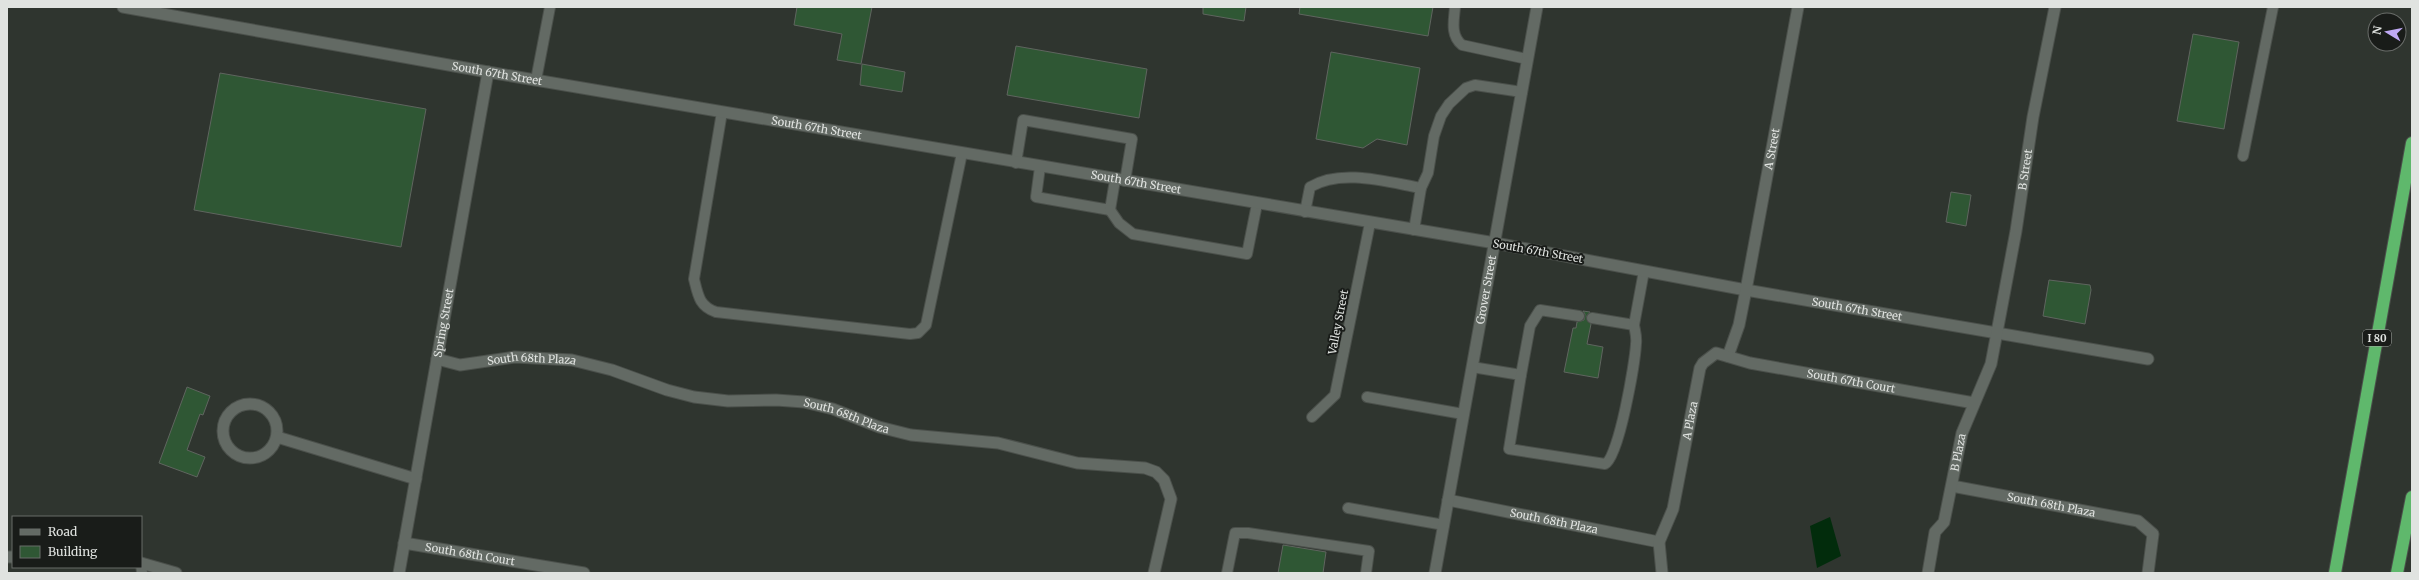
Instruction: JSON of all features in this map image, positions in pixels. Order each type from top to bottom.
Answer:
[{"type":"highway","name":"I 80","points":[[2334,573],[2412,143]]},
{"type":"highway","points":[[2397,573],[2412,497]]},
{"type":"street","name":"South 67th Street","points":[[123,7],[488,72],[1120,181],[1495,243],[1746,290],[1997,334],[2148,358]]},
{"type":"street","name":"Grover Street","points":[[1435,573],[1537,7]]},
{"type":"street","name":"A Street","points":[[1746,290],[1798,7]]},
{"type":"street","name":"B Street","points":[[1997,334],[2016,231],[2033,117],[2055,7]]},
{"type":"street","name":"Spring Street","points":[[398,573],[488,72]]},
{"type":"street","points":[[1728,356],[1739,325],[1746,290]]},
{"type":"street","name":"B Plaza","points":[[1928,573],[1935,532],[1944,522],[1962,433],[1992,364],[1997,334]]},
{"type":"street","name":"A Plaza","points":[[1662,573],[1659,542],[1673,509],[1700,368],[1702,363],[1716,353],[1728,356]]},
{"type":"street","name":"South 67th Court","points":[[1728,356],[1750,363],[1974,403]]},
{"type":"street","name":"South 68th Plaza","points":[[437,359],[460,365],[515,357],[572,360],[612,370],[667,390],[694,397],[728,401],[776,400],[804,402],[833,409],[879,427],[911,435],[998,443],[1077,463],[1145,468],[1156,472],[1164,480],[1171,499],[1154,571]]},
{"type":"street","points":[[244,405],[262,406],[275,419],[277,437],[268,453],[259,457],[241,457],[228,446],[223,430],[225,421],[233,411],[244,405]]},
{"type":"street","points":[[277,437],[416,479]]},
{"type":"street","name":"South 68th Plaza","points":[[1952,486],[2138,520],[2149,529],[2153,540],[2148,573]]},
{"type":"street","name":"South 68th Plaza","points":[[1448,500],[1659,542]]},
{"type":"street","name":"South 68th Court","points":[[404,543],[584,573]]},
{"type":"street","points":[[142,563],[176,573]]},
{"type":"lane","points":[[536,80],[550,7]]},
{"type":"lane","points":[[1454,7],[1453,31],[1457,40],[1462,45],[1528,59]]},
{"type":"lane","points":[[2243,156],[2273,7]]},
{"type":"lane","points":[[1414,230],[1421,188],[1428,173],[1434,136],[1441,116],[1459,94],[1466,88],[1475,85],[1522,92]]},
{"type":"lane","points":[[722,112],[694,279],[700,303],[707,309],[716,312],[910,334],[918,333],[926,325],[962,153]]},
{"type":"lane","points":[[1016,163],[1023,120],[1132,139],[1110,210]]},
{"type":"lane","points":[[1040,167],[1036,197],[1110,210],[1119,223],[1133,234],[1247,254],[1257,204]]},
{"type":"lane","points":[[1306,212],[1310,187],[1320,181],[1335,178],[1383,181],[1421,188]]},
{"type":"lane","name":"Valley Street","points":[[1312,417],[1335,395],[1370,223]]},
{"type":"lane","points":[[1579,316],[1540,310],[1530,326],[1509,449],[1605,464],[1612,457],[1627,404],[1636,342],[1634,325],[1644,271]]},
{"type":"lane","points":[[1592,318],[1634,325]]},
{"type":"lane","points":[[1472,367],[1522,375]]},
{"type":"lane","points":[[1367,397],[1464,414]]},
{"type":"lane","points":[[1348,508],[1444,524]]},
{"type":"lane","points":[[1227,573],[1235,533],[1248,533],[1369,551],[1366,573]]},
{"type":"shaded area","points":[[1830,517],[1841,556],[1817,568],[1810,526]]},
{"type":"building","points":[[797,7],[872,7],[861,64],[837,60],[842,34],[794,25]]},
{"type":"building","points":[[1203,7],[1246,7],[1244,21],[1203,14]]},
{"type":"building","points":[[1300,7],[1433,7],[1428,36],[1299,14]]},
{"type":"building","points":[[2193,34],[2239,42],[2224,129],[2177,121]]},
{"type":"building","points":[[1016,46],[1147,69],[1139,118],[1007,95]]},
{"type":"building","points":[[1331,52],[1420,68],[1407,145],[1377,139],[1363,148],[1316,139]]},
{"type":"building","points":[[862,64],[905,72],[902,92],[860,85]]},
{"type":"building","points":[[220,73],[426,109],[401,247],[194,210]]},
{"type":"building","points":[[1951,192],[1971,195],[1966,226],[1946,222]]},
{"type":"building","points":[[2049,280],[2090,285],[2091,290],[2085,324],[2043,316]]},
{"type":"building","points":[[1583,311],[1590,312],[1586,317],[1591,324],[1587,344],[1603,347],[1598,378],[1564,372],[1573,328],[1576,328],[1577,322],[1584,320],[1585,314]]},
{"type":"building","points":[[187,387],[210,396],[203,415],[200,414],[187,450],[205,457],[197,477],[159,463]]},
{"type":"building","points":[[1283,545],[1326,552],[1323,573],[1278,573]]}]
